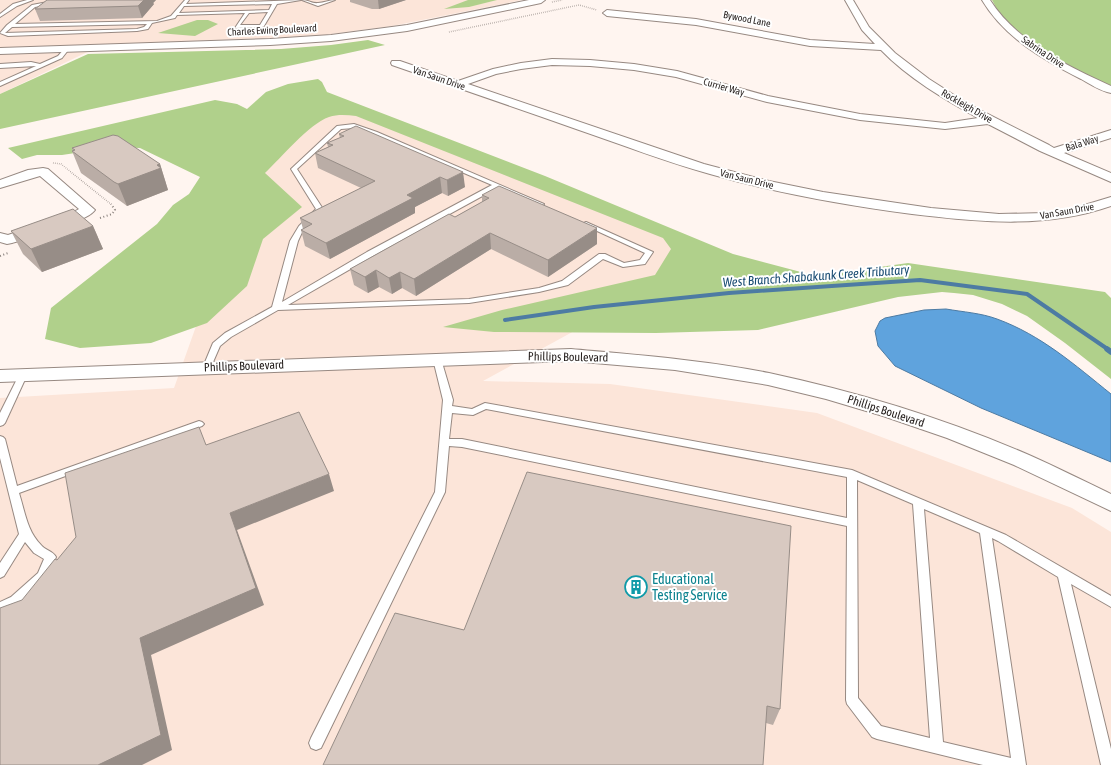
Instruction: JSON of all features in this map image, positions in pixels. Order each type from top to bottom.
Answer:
[{"type":"street","name":"Charles Ewing Boulevard","points":[[0,51],[276,42],[330,38],[407,28],[541,0]]},
{"type":"street","name":"Rockleigh Drive","points":[[849,0],[856,15],[863,25],[883,47],[901,63],[937,88],[990,120],[1053,152],[1111,178]]},
{"type":"street","name":"Sabrina Drive","points":[[986,0],[998,17],[1025,42],[1062,65],[1111,90]]},
{"type":"street","name":"Bywood Lane","points":[[607,13],[696,22],[810,42],[883,47]]},
{"type":"street","name":"Currier Way","points":[[459,84],[493,72],[521,66],[552,62],[590,63],[627,66],[663,72],[767,99],[860,117],[945,126],[990,120]]},
{"type":"street","name":"Van Saun Drive","points":[[396,63],[679,161],[760,183],[851,201],[948,214],[1012,218],[1066,214],[1089,209],[1111,201]]},
{"type":"street","name":"Bala Way","points":[[1053,152],[1111,134]]},
{"type":"street","points":[[0,184],[33,173],[43,172],[88,210],[75,217],[7,240],[0,237]]},
{"type":"street","name":"Phillips Boulevard","points":[[0,376],[207,367],[571,355],[676,364],[768,379],[828,393],[890,411],[954,433],[1021,460],[1111,503]]},
{"type":"lane","points":[[0,16],[15,5],[31,0]]},
{"type":"lane","points":[[0,27],[151,22],[167,20],[176,14],[187,0]]},
{"type":"lane","points":[[182,5],[299,0]]},
{"type":"lane","points":[[304,0],[318,5],[334,0]]},
{"type":"lane","points":[[248,12],[236,27],[262,26],[276,1]]},
{"type":"lane","points":[[57,2],[34,6],[2,33],[137,30],[146,28],[151,22]]},
{"type":"lane","points":[[176,14],[271,11]]},
{"type":"lane","points":[[0,84],[60,57],[67,49]]},
{"type":"lane","points":[[0,66],[31,64],[41,66]]},
{"type":"lane","points":[[276,308],[294,242],[300,227],[320,209],[294,169],[339,127],[354,126],[375,133],[551,208]]},
{"type":"lane","points":[[207,367],[216,345],[228,335],[370,254],[497,185]]},
{"type":"lane","points":[[276,308],[469,301],[539,290],[565,283],[602,256],[623,265],[642,262],[649,252],[579,221]]},
{"type":"lane","points":[[316,743],[440,492],[448,400],[437,359]]},
{"type":"lane","points":[[0,423],[23,375]]},
{"type":"lane","points":[[447,409],[473,412],[485,406],[852,474],[1002,538],[1111,602]]},
{"type":"lane","points":[[14,491],[199,424]]},
{"type":"lane","points":[[0,439],[25,534],[38,550],[50,557],[43,576],[15,601],[0,607]]},
{"type":"lane","points":[[444,442],[462,443],[852,523]]},
{"type":"lane","points":[[852,474],[852,700],[877,732],[1011,765]]},
{"type":"lane","points":[[918,502],[937,747]]},
{"type":"lane","points":[[985,531],[1019,765]]},
{"type":"lane","points":[[0,572],[25,534]]},
{"type":"lane","points":[[1063,574],[1108,765]]},
{"type":"path","points":[[449,32],[579,5],[607,13]]},
{"type":"shaded area","points":[[0,0],[522,0],[392,26],[316,36],[102,45],[0,94]]},
{"type":"shaded area","points":[[337,108],[685,244],[671,278],[483,381],[610,384],[817,413],[1072,508],[1111,532],[1111,765],[0,765],[0,398],[174,388],[251,172]]},
{"type":"green space","points":[[468,0],[497,0],[469,7],[444,9]]},
{"type":"green space","points":[[992,0],[1111,0],[1111,88],[1070,70],[1007,28]]},
{"type":"green space","points":[[197,20],[208,20],[218,24],[195,36],[158,33]]},
{"type":"green space","points":[[368,40],[385,45],[0,129],[0,94],[88,54],[281,49]]},
{"type":"green space","points":[[318,79],[322,82],[327,92],[545,176],[733,254],[816,276],[908,263],[1105,292],[1111,298],[1111,379],[1027,316],[1002,304],[973,295],[942,292],[898,297],[758,330],[656,333],[494,332],[443,327],[502,310],[655,275],[671,249],[663,238],[356,116],[346,115],[336,115],[321,121],[304,134],[265,173],[302,207],[263,239],[247,286],[207,323],[151,343],[80,348],[45,339],[51,308],[157,224],[173,205],[189,194],[200,177],[140,148],[115,147],[62,155],[37,155],[22,159],[8,148],[215,100],[237,104],[247,109],[266,92],[288,84]]},
{"type":"water","points":[[946,309],[991,317],[1028,333],[1057,352],[1111,394],[1111,462],[981,408],[895,366],[878,346],[875,331],[880,321],[885,318],[924,310]]},
{"type":"building","points":[[47,0],[144,0],[138,6],[35,9]]},
{"type":"building","points":[[356,126],[463,172],[447,180],[440,177],[407,195],[413,198],[326,243],[301,230],[312,224],[300,218],[375,181],[315,153],[333,145],[327,143],[344,136],[339,134]]},
{"type":"building","points":[[113,135],[118,136],[160,164],[157,165],[161,168],[118,184],[72,151],[75,150],[72,148]]},
{"type":"building","points":[[499,186],[597,228],[548,260],[490,233],[414,279],[400,272],[389,278],[376,270],[365,277],[350,269],[449,214],[455,217],[489,198],[482,195]]},
{"type":"building","points":[[73,209],[93,226],[31,249],[11,231]]},
{"type":"building","points":[[299,412],[329,474],[230,513],[256,588],[140,638],[161,735],[98,765],[0,765],[0,608],[22,600],[55,559],[57,560],[76,537],[65,473],[199,427],[206,445]]},
{"type":"building","name":"Educational Testing Service","points":[[527,472],[791,526],[780,709],[767,706],[763,765],[323,765],[395,613],[464,630]]},
{"type":"waterway","name":"West Branch Shabakunk Creek Tributary","points":[[505,320],[594,307],[729,293],[920,280],[1027,294],[1109,350]]},
{"type":"waterway","name":"West Branch Shabakunk Creek Tributary","points":[[1107,349],[1111,352]]},
{"type":"place","name":"Educational Testing Service","points":[[636,587]]}]
